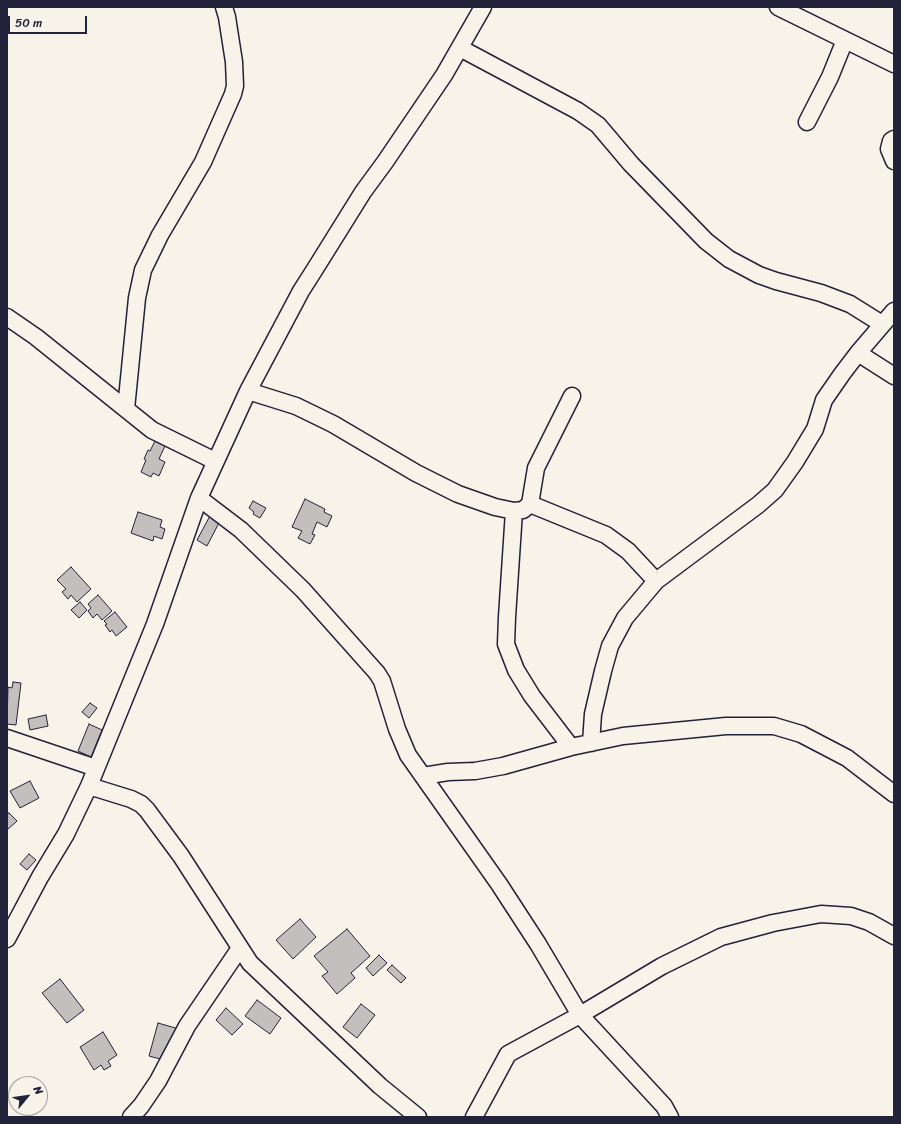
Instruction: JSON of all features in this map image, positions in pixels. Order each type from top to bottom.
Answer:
[{"type":"street","points":[[126,408],[137,298],[143,270],[160,235],[203,162],[233,94],[234,62],[224,7]]},
{"type":"street","points":[[7,939],[66,834],[89,786],[155,624],[199,498],[248,391],[301,291],[363,192],[444,75],[483,7]]},
{"type":"street","points":[[778,7],[894,64]]},
{"type":"street","points":[[807,122],[830,77],[845,40]]},
{"type":"street","points":[[460,48],[578,110],[598,125],[631,164],[706,241],[729,259],[759,275],[821,293],[850,304],[882,324]]},
{"type":"street","points":[[894,138],[889,149],[894,161]]},
{"type":"street","points":[[591,743],[593,714],[610,646],[625,618],[656,581],[758,505],[775,490],[795,462],[815,429],[824,400],[858,353],[894,310]]},
{"type":"street","points":[[7,317],[36,337],[152,430],[215,461]]},
{"type":"street","points":[[858,353],[894,376]]},
{"type":"street","points":[[248,391],[302,409],[333,424],[409,469],[458,494],[514,512],[523,510],[530,504],[536,468],[572,396]]},
{"type":"street","points":[[199,498],[241,530],[303,590],[377,673],[382,681],[397,729],[408,756],[499,884],[538,944],[580,1015],[664,1106],[670,1117]]},
{"type":"street","points":[[530,504],[606,535],[628,551],[656,581]]},
{"type":"street","points":[[514,512],[506,644],[516,670],[532,696],[570,748]]},
{"type":"street","points":[[423,776],[448,772],[475,771],[503,766],[570,748],[623,736],[726,726],[774,726],[801,734],[847,758],[894,794]]},
{"type":"street","points":[[7,738],[96,768]]},
{"type":"street","points":[[89,786],[131,799],[141,804],[147,810],[181,856],[250,963],[380,1086],[418,1117]]},
{"type":"street","points":[[474,1117],[508,1054],[580,1015],[662,966],[721,936],[773,923],[821,914],[851,916],[869,922],[894,936]]},
{"type":"street","points":[[131,1117],[141,1106],[158,1081],[187,1026],[240,948]]},
{"type":"building","points":[[155,441],[165,446],[159,459],[165,462],[159,476],[153,473],[151,477],[141,472],[148,450],[150,451]]},
{"type":"building","points":[[305,499],[325,509],[324,512],[332,516],[327,527],[317,522],[312,534],[315,535],[310,544],[298,538],[302,531],[292,527]]},
{"type":"building","points":[[253,501],[266,508],[260,518],[253,514],[254,512],[249,508]]},
{"type":"building","points":[[138,512],[162,520],[160,527],[165,529],[162,539],[154,536],[153,541],[131,533]]},
{"type":"building","points":[[211,514],[221,519],[207,546],[197,540]]},
{"type":"building","points":[[71,567],[91,589],[77,602],[71,595],[68,599],[62,592],[66,589],[57,580]]},
{"type":"building","points":[[98,595],[112,611],[102,620],[97,614],[93,618],[88,611],[91,608],[88,604]]},
{"type":"building","points":[[80,602],[87,610],[79,618],[71,610]]},
{"type":"building","points":[[115,612],[127,627],[116,636],[112,630],[110,632],[104,621]]},
{"type":"building","points":[[13,682],[21,683],[16,725],[7,724],[8,687],[12,688]]},
{"type":"building","points":[[90,703],[97,708],[89,718],[82,712]]},
{"type":"building","points":[[46,715],[48,726],[30,730],[28,719]]},
{"type":"building","points":[[89,724],[102,730],[91,757],[78,751]]},
{"type":"building","points":[[30,781],[39,798],[20,808],[10,791]]},
{"type":"building","points":[[9,813],[17,821],[7,830],[7,814]]},
{"type":"building","points":[[29,854],[36,860],[27,870],[20,864]]},
{"type":"building","points":[[300,919],[316,937],[293,959],[276,940]]},
{"type":"building","points":[[347,929],[370,956],[351,973],[355,978],[337,994],[322,976],[328,972],[314,956]]},
{"type":"building","points":[[379,955],[387,963],[373,976],[366,968]]},
{"type":"building","points":[[392,965],[406,978],[401,983],[387,970]]},
{"type":"building","points":[[60,979],[84,1010],[67,1023],[42,993]]},
{"type":"building","points":[[257,1000],[281,1018],[270,1034],[245,1016]]},
{"type":"building","points":[[361,1004],[375,1015],[357,1038],[343,1027]]},
{"type":"building","points":[[226,1008],[243,1024],[232,1035],[216,1020]]},
{"type":"building","points":[[158,1023],[179,1029],[176,1043],[169,1042],[164,1060],[149,1056]]},
{"type":"building","points":[[103,1032],[117,1055],[108,1061],[111,1066],[104,1070],[101,1065],[94,1070],[80,1047]]}]
